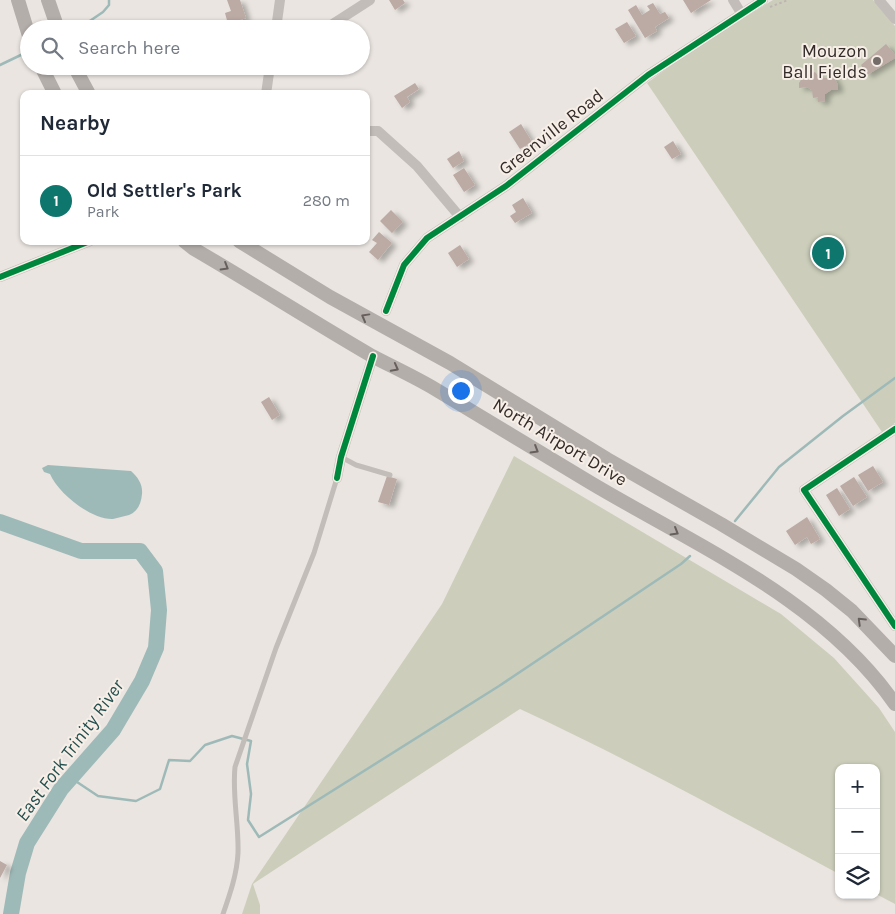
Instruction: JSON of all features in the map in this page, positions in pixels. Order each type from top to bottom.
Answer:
[{"type":"main road","points":[[18,0],[24,20]]},
{"type":"main road","points":[[48,0],[55,20]]},
{"type":"main road","points":[[46,75],[53,90]]},
{"type":"main road","points":[[79,75],[87,90]]},
{"type":"main road","name":"North Airport Drive","points":[[190,245],[373,356],[434,388],[592,484],[780,594],[832,633],[873,676],[895,704]]},
{"type":"main road","name":"North Airport Drive","points":[[246,245],[330,297],[450,363],[607,459],[796,569],[852,611],[895,656]]},
{"type":"street","points":[[277,20],[280,0]]},
{"type":"street","points":[[339,20],[370,0]]},
{"type":"street","points":[[733,0],[741,13]]},
{"type":"street","points":[[879,0],[895,19]]},
{"type":"street","name":"Greenville Road","points":[[386,311],[401,272],[411,256],[427,238],[506,186],[648,76],[741,13],[766,4]]},
{"type":"street","points":[[267,90],[269,75]]},
{"type":"street","points":[[370,131],[378,131],[417,166],[460,217]]},
{"type":"street","points":[[0,277],[80,245]]},
{"type":"street","points":[[337,478],[341,457],[373,356]]},
{"type":"street","points":[[895,429],[804,490],[895,626]]},
{"type":"lane","points":[[341,457],[356,465],[390,475]]},
{"type":"lane","points":[[223,914],[238,863],[234,781],[237,760],[276,648],[314,553],[337,478]]},
{"type":"path","points":[[766,4],[788,0]]},
{"type":"green space","points":[[773,0],[873,0],[895,26],[895,423],[882,432],[647,83],[691,51]]},
{"type":"green space","points":[[514,456],[781,614],[834,658],[879,708],[895,732],[895,904],[880,896],[880,764],[835,764],[835,872],[640,768],[520,709],[253,884],[260,905],[260,914],[242,914],[252,884],[442,604]]},
{"type":"water","points":[[48,465],[131,471],[142,487],[139,506],[129,515],[113,519],[95,515],[76,504],[60,489],[50,474],[44,472],[42,468]]},
{"type":"building","points":[[227,0],[240,0],[246,18],[227,20],[225,13],[231,11]]},
{"type":"building","points":[[389,0],[403,0],[405,3],[395,10]]},
{"type":"building","points":[[683,0],[711,0],[691,13]]},
{"type":"building","points":[[653,3],[660,14],[665,12],[669,18],[655,27],[657,31],[645,38],[628,10],[636,5],[642,15],[650,10],[647,6]]},
{"type":"building","points":[[627,22],[636,36],[624,43],[615,29]]},
{"type":"building","name":"Mouzon Ball Fields","points":[[886,44],[895,55],[895,58],[867,75],[861,65]]},
{"type":"building","points":[[815,72],[819,77],[827,78],[832,74],[838,85],[838,90],[831,90],[825,94],[825,101],[818,102],[818,97],[813,98],[812,90],[807,87],[799,88],[799,83],[804,75]]},
{"type":"building","points":[[415,83],[419,89],[407,97],[410,102],[402,108],[394,96]]},
{"type":"building","points":[[521,124],[532,142],[520,149],[509,132]]},
{"type":"building","points":[[673,141],[681,154],[672,159],[664,147]]},
{"type":"building","points":[[459,151],[464,161],[453,168],[447,159]]},
{"type":"building","points":[[464,168],[475,185],[464,192],[453,175]]},
{"type":"building","points":[[523,198],[532,213],[515,223],[510,216],[516,212],[512,205]]},
{"type":"building","points":[[391,210],[403,222],[392,233],[380,221]]},
{"type":"building","points":[[379,232],[392,243],[378,260],[369,252],[377,243],[372,240]]},
{"type":"building","points":[[460,245],[469,259],[457,267],[448,253]]},
{"type":"building","points":[[269,397],[280,415],[272,420],[261,402]]},
{"type":"building","points":[[873,466],[883,482],[868,491],[858,475]]},
{"type":"building","points":[[387,476],[397,479],[389,505],[378,502]]},
{"type":"building","points":[[854,477],[867,497],[853,506],[840,486]]},
{"type":"building","points":[[837,488],[850,509],[839,516],[826,495]]},
{"type":"building","points":[[807,517],[820,539],[811,544],[807,537],[795,545],[786,531]]},
{"type":"building","points":[[0,861],[7,865],[0,878]]},
{"type":"waterway","points":[[91,20],[103,12],[109,5],[109,0]]},
{"type":"waterway","points":[[0,65],[20,55]]},
{"type":"waterway","points":[[735,521],[779,467],[843,416],[895,378]]},
{"type":"waterway","name":"East Fork Trinity River","points":[[0,522],[81,551],[140,551],[155,571],[159,610],[156,648],[142,681],[113,730],[61,789],[27,843],[18,873],[11,914]]},
{"type":"waterway","points":[[71,778],[98,796],[136,801],[160,789],[169,760],[190,761],[205,745],[232,736],[251,741],[247,764],[251,794],[248,820],[259,837],[499,686],[681,564],[690,556]]},
{"type":"cycle path","points":[[386,311],[404,265],[427,238],[506,186],[648,75],[763,0]]},
{"type":"cycle path","points":[[0,277],[80,245]]},
{"type":"cycle path","points":[[337,478],[341,457],[373,356]]},
{"type":"cycle path","points":[[895,429],[804,490],[895,626]]},
{"type":"place","name":"Mouzon Ball Fields","points":[[877,61]]},
{"type":"place","name":"Old Settler's Park","points":[[828,253]]}]
